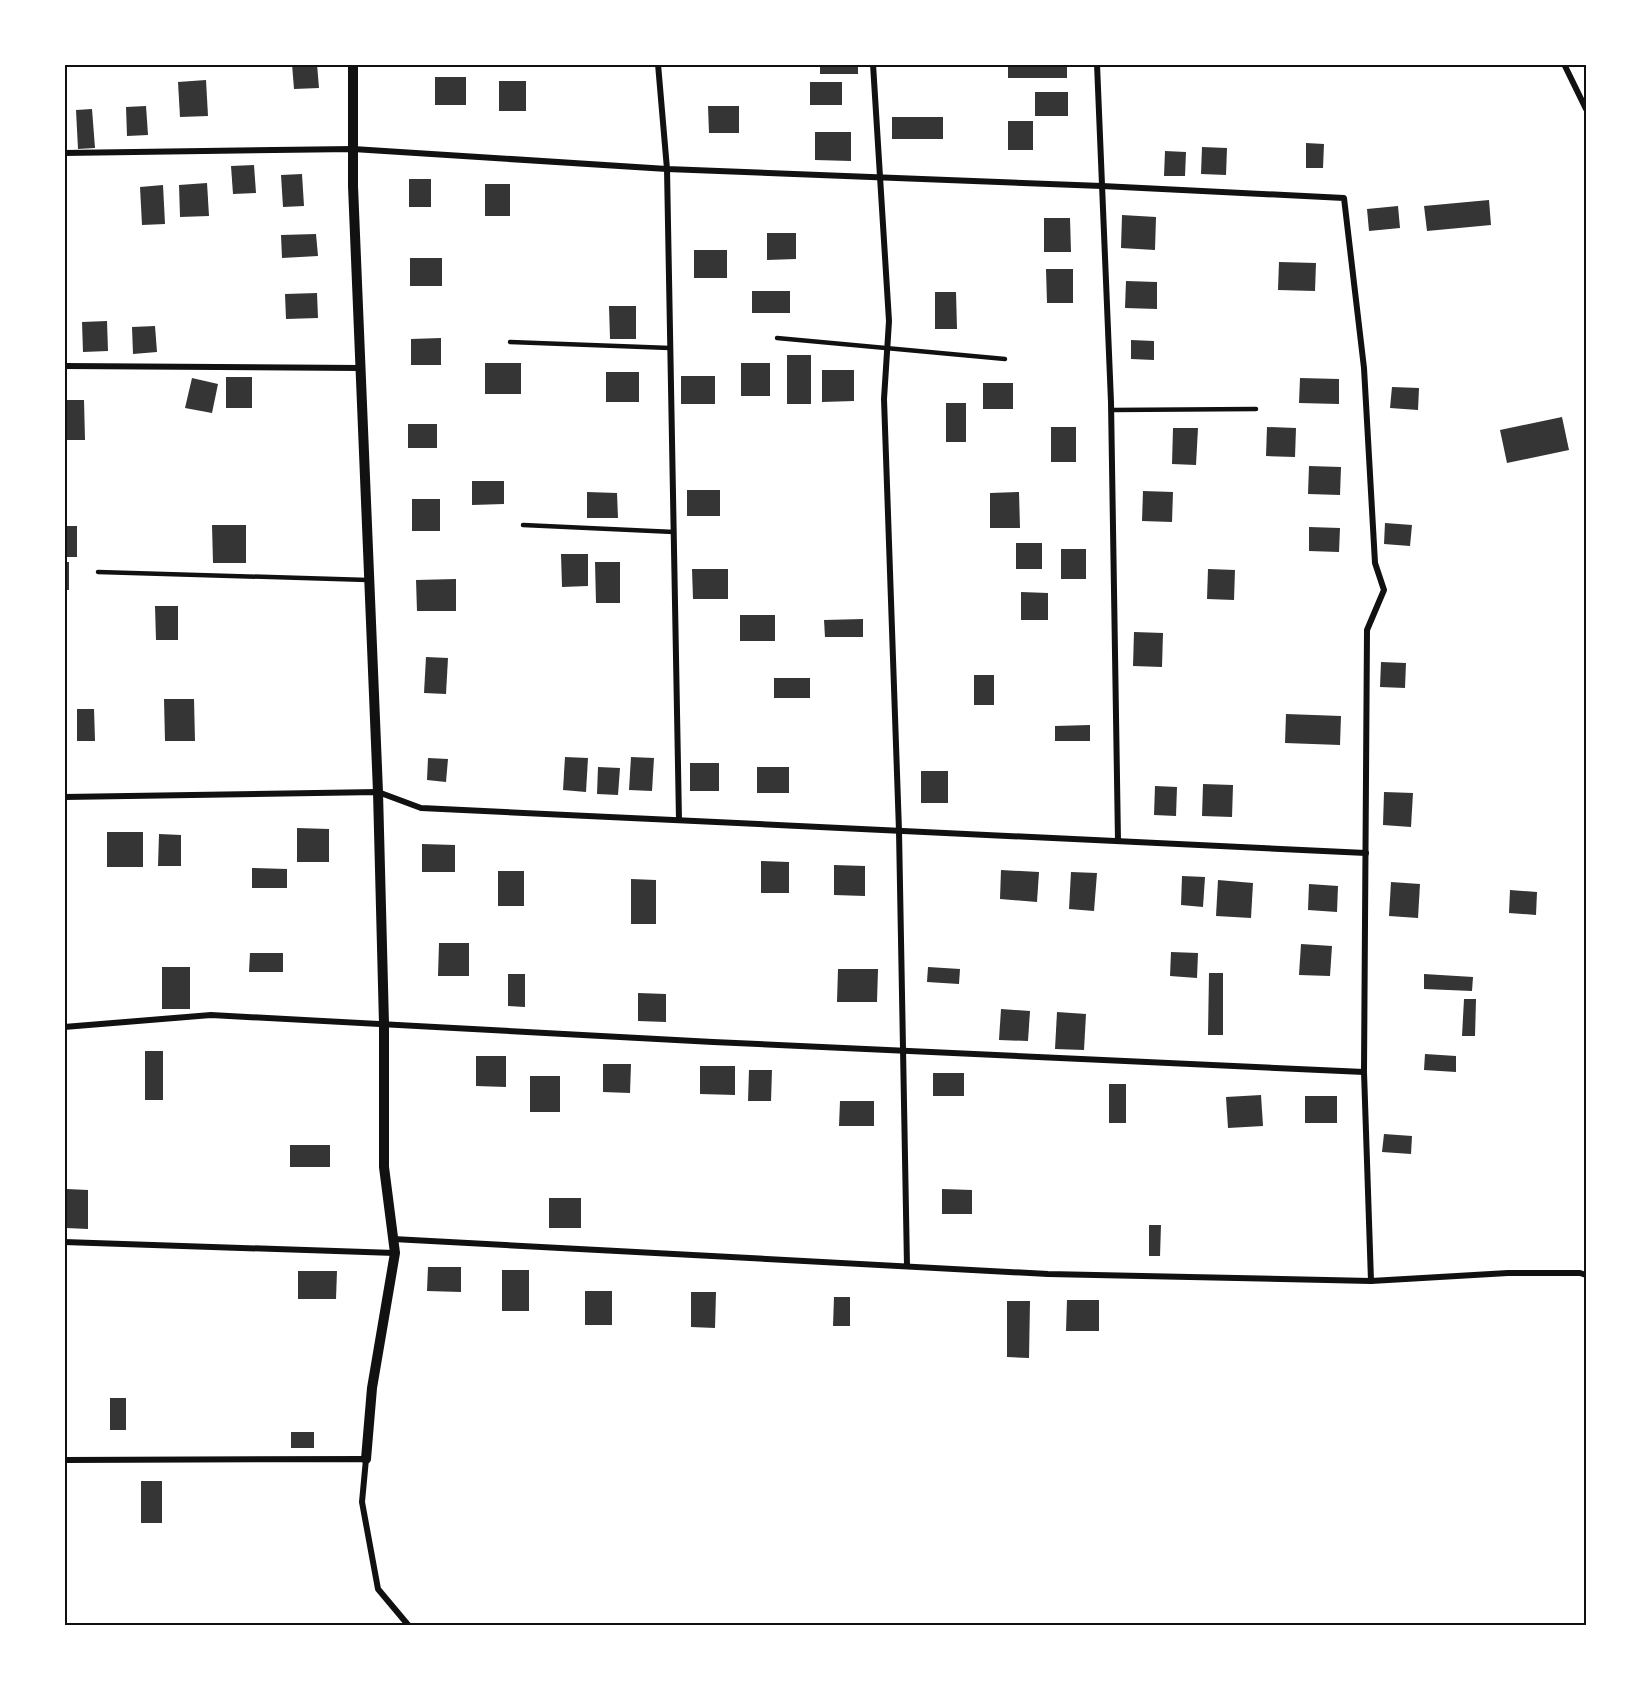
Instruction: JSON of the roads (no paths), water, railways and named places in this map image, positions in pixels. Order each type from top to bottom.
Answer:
[{"type":"street","points":[[353,64],[353,149],[378,792],[384,1024],[384,1167],[395,1253],[372,1388],[362,1502],[378,1589],[410,1626]]},
{"type":"street","points":[[658,64],[667,169],[679,820]]},
{"type":"street","points":[[873,64],[889,321],[884,399],[899,831],[907,1266]]},
{"type":"street","points":[[1096,64],[1111,410],[1118,841]]},
{"type":"street","points":[[1564,64],[1587,109]]},
{"type":"street","points":[[64,153],[353,149],[667,169],[1344,198],[1364,368],[1375,563],[1384,590],[1368,630],[1364,1072],[1371,1281]]},
{"type":"street","points":[[64,366],[361,368]]},
{"type":"street","points":[[64,797],[378,792],[422,808],[1366,853]]},
{"type":"street","points":[[64,1027],[211,1015],[1364,1072]]},
{"type":"street","points":[[393,1239],[1048,1274],[1371,1281],[1508,1273],[1580,1273],[1587,1275]]},
{"type":"street","points":[[64,1242],[395,1253]]},
{"type":"street","points":[[64,1460],[366,1458]]},
{"type":"lane","points":[[777,338],[1005,360]]},
{"type":"lane","points":[[510,342],[670,348]]},
{"type":"lane","points":[[1111,410],[1256,409]]},
{"type":"lane","points":[[523,525],[674,532]]},
{"type":"lane","points":[[98,572],[369,580]]}]
